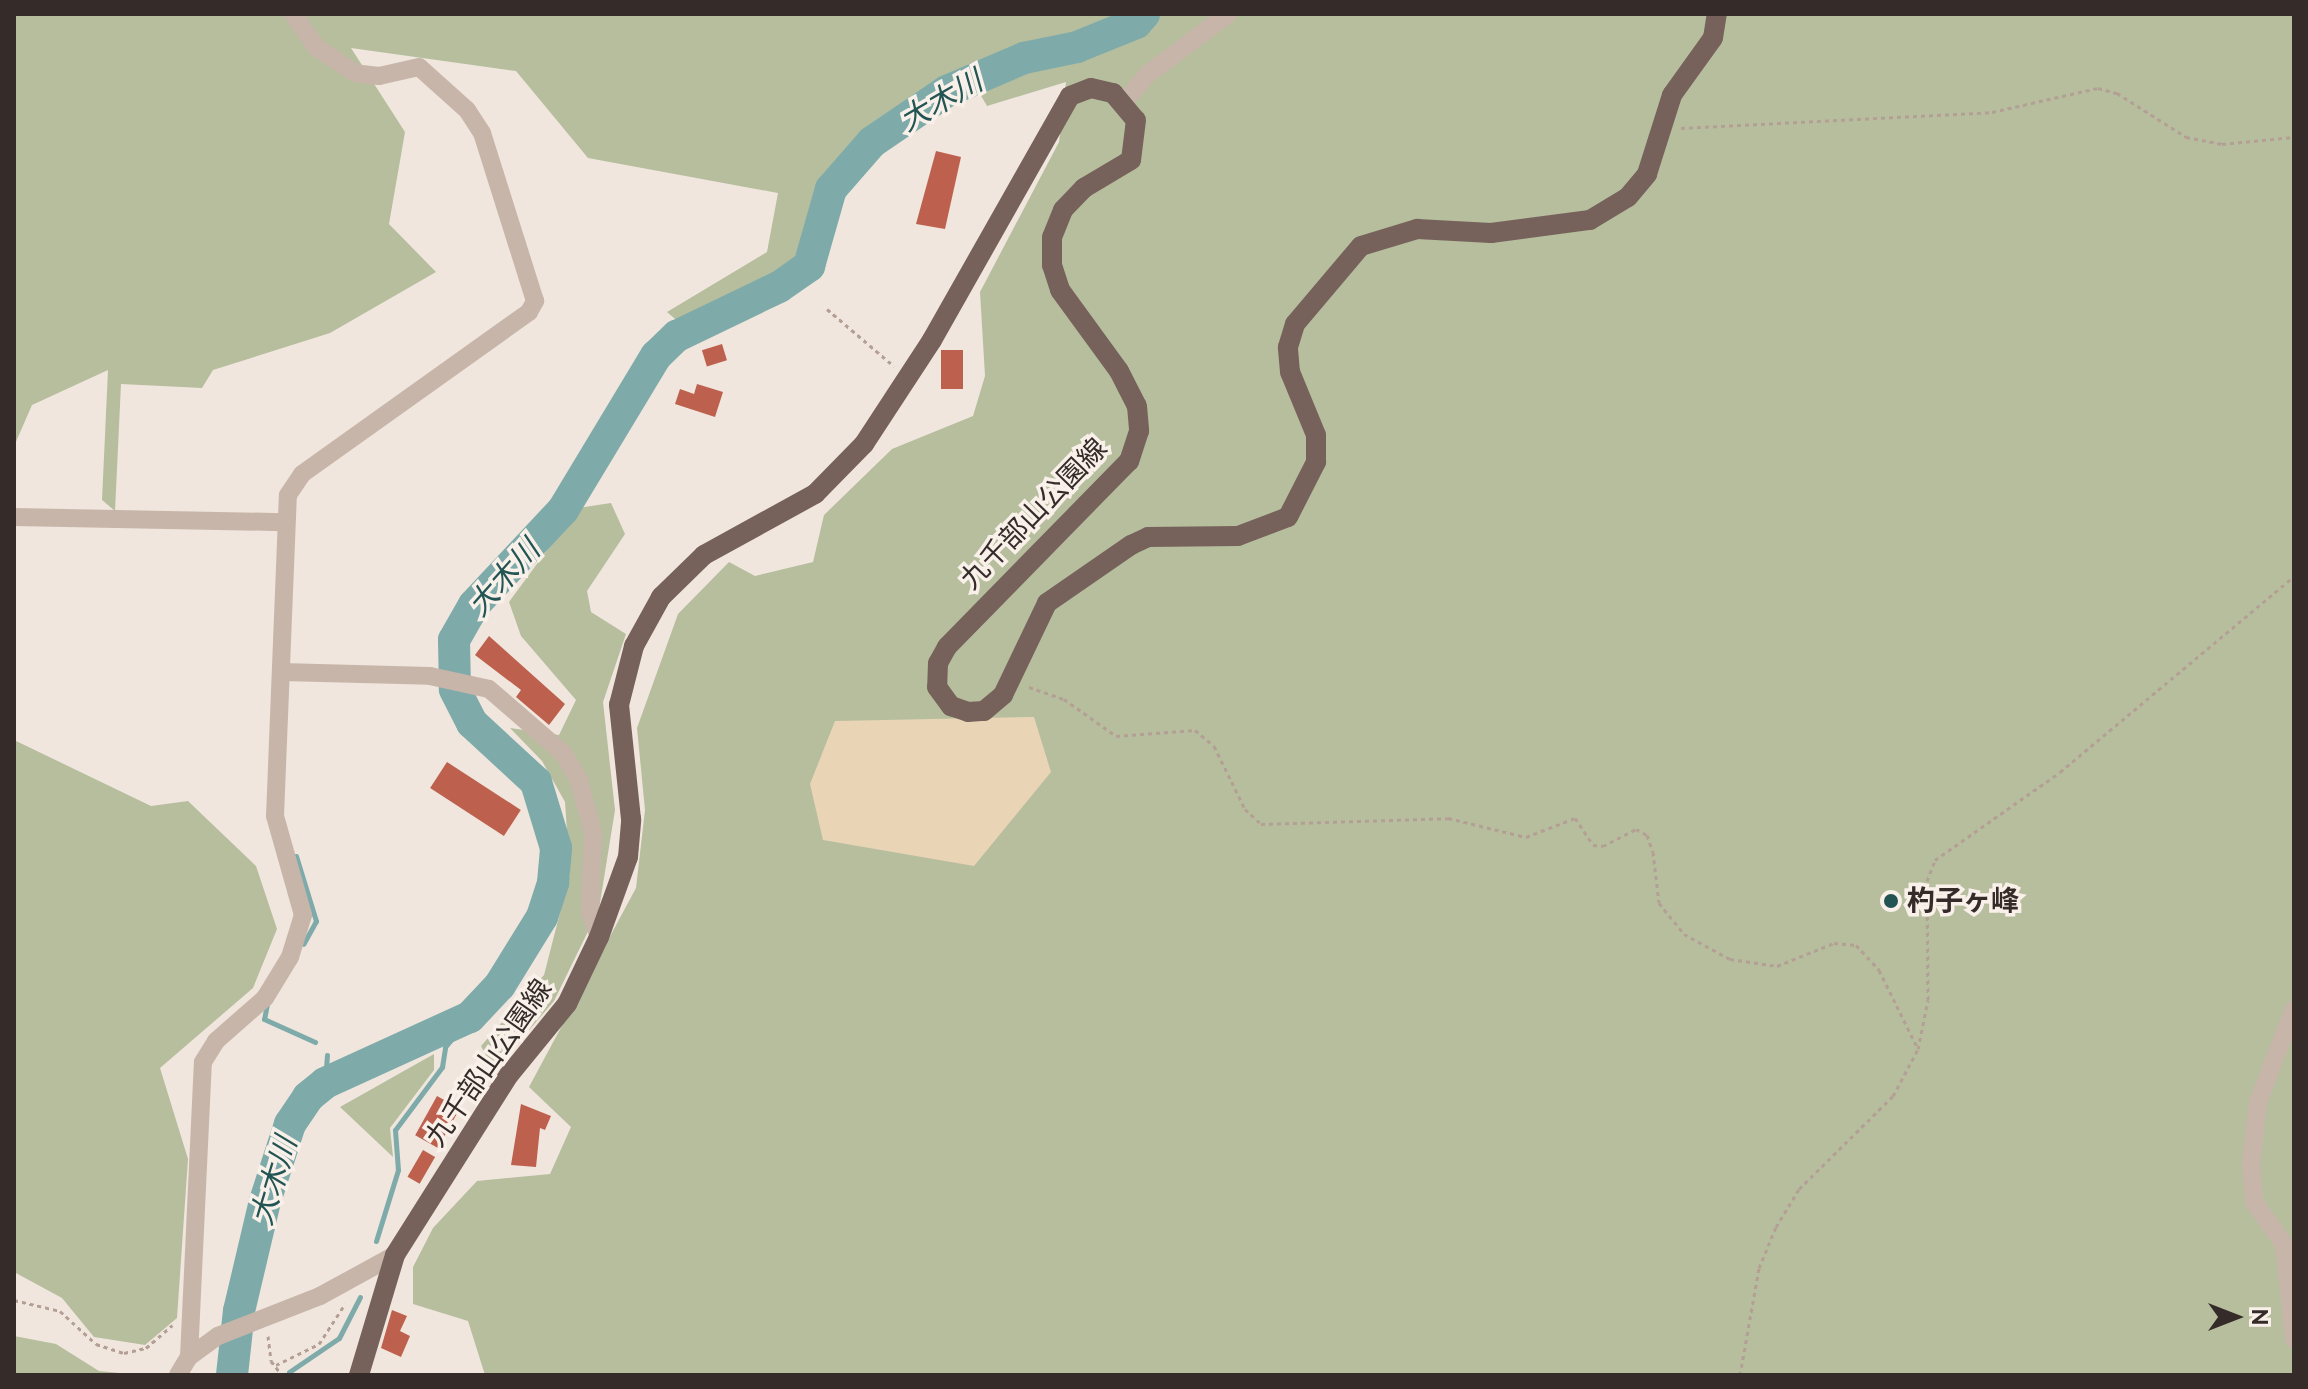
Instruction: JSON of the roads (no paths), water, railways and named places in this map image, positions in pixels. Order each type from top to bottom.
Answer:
[{"type":"main road","name":"九千部山公園線","points":[[359,1375],[395,1255],[509,1075],[567,1004],[599,937],[628,857],[631,819],[619,705],[634,646],[661,597],[704,555],[815,494],[864,444],[1030,174],[1055,114],[1070,96],[1091,88],[1125,101],[1136,120],[1131,160],[1084,188],[1063,210],[1052,237],[1052,265],[1060,290],[1119,371],[1137,406],[1139,431],[1129,461],[972,617],[938,663],[942,699],[968,712],[995,704],[1010,681],[1047,603],[1131,545],[1148,537],[1238,536],[1288,517],[1316,462],[1316,435],[1290,372],[1288,347],[1295,324],[1361,246],[1417,229],[1491,233],[1590,220],[1628,197],[1647,174],[1658,128],[1672,95],[1713,38],[1717,14]]},
{"type":"street","points":[[189,1357],[203,1062],[216,1041],[265,998],[290,957],[303,915],[275,816],[282,672],[283,522],[288,495],[302,474],[529,312],[535,301],[482,133],[467,110],[419,67],[379,76],[355,73],[317,48],[293,14]]},
{"type":"street","points":[[1125,101],[1147,75],[1228,14]]},
{"type":"street","points":[[14,517],[283,522]]},
{"type":"street","points":[[282,672],[430,676],[475,684],[563,753],[579,780],[593,833],[590,911],[599,937]]},
{"type":"street","points":[[2294,1009],[2258,1102],[2251,1164],[2254,1202],[2284,1244],[2294,1339]]},
{"type":"street","points":[[178,1375],[189,1357],[218,1336],[344,1283],[395,1255]]},
{"type":"waterway","name":"大木川","points":[[232,1375],[239,1311],[265,1201],[290,1124],[308,1097],[325,1083],[470,1017],[500,985],[542,917],[553,883],[556,848],[536,782],[472,723],[455,689],[454,640],[474,605],[563,510],[656,356],[677,336],[779,287],[809,266],[831,189],[872,142],[947,91],[1024,58],[1077,47],[1136,23],[1144,14]]},
{"type":"waterway","points":[[296,856],[316,921],[303,944]]},
{"type":"waterway","points":[[267,1004],[264,1019],[315,1042]]},
{"type":"waterway","points":[[376,1241],[398,1170],[395,1130],[442,1067],[445,1047],[470,1017]]},
{"type":"waterway","points":[[325,1083],[327,1055]]},
{"type":"waterway","points":[[289,1372],[339,1338],[360,1297]]},
{"type":"place","name":"杓子ヶ峰","points":[[1891,901]]}]
